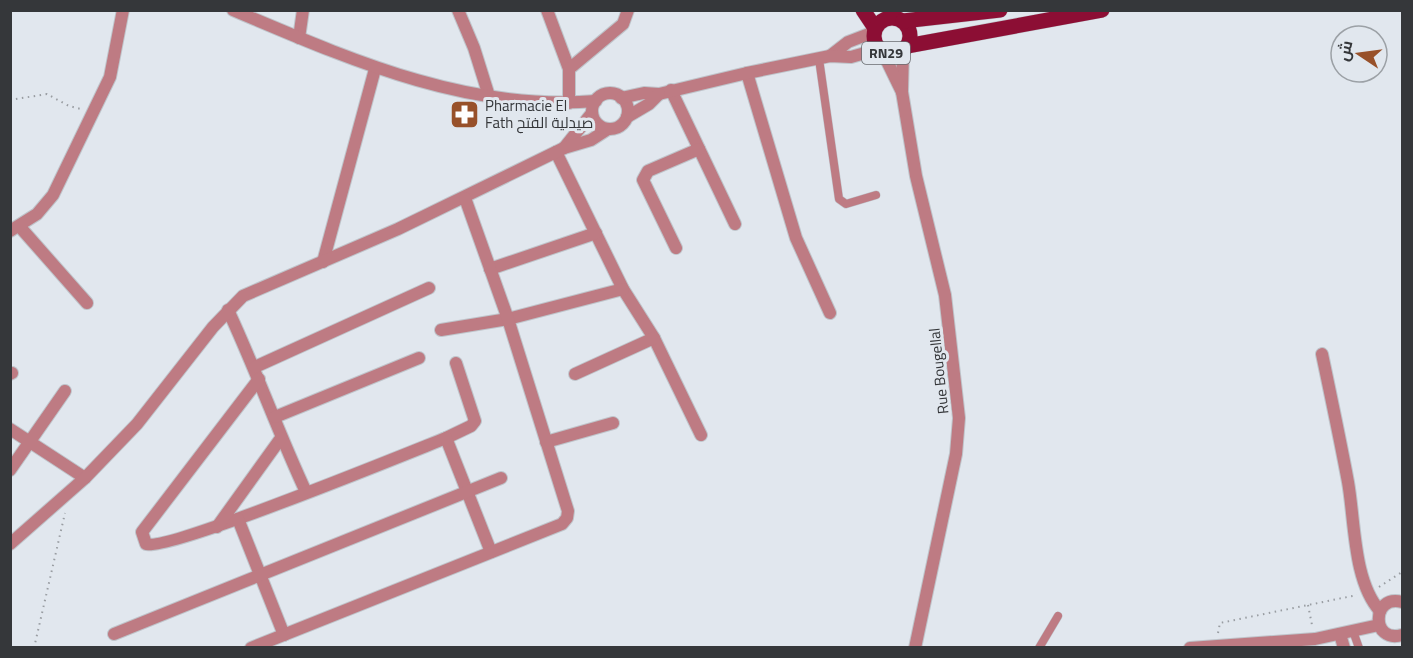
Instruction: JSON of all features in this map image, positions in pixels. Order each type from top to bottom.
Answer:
[{"type":"main road","name":"RN29","points":[[863,10],[874,30],[875,44],[881,51],[890,54],[905,48],[1102,10]]},
{"type":"main road","name":"RN29","points":[[874,30],[885,19],[893,16],[1000,10]]},
{"type":"main road","name":"RN29","points":[[893,16],[910,33],[905,48]]},
{"type":"street","points":[[87,303],[15,229],[37,214],[53,195],[110,77],[123,10]]},
{"type":"street","points":[[233,10],[375,69],[434,86],[528,102],[569,103],[594,107]]},
{"type":"street","points":[[299,38],[303,10]]},
{"type":"street","points":[[458,10],[474,48],[489,96]]},
{"type":"street","points":[[547,10],[568,69],[569,103]]},
{"type":"street","points":[[568,69],[623,24],[628,10]]},
{"type":"street","points":[[825,58],[848,42],[874,30]]},
{"type":"street","name":"Rue Bougellal","points":[[905,48],[902,92],[918,186],[945,295],[959,397],[956,454],[915,648]]},
{"type":"street","points":[[621,98],[644,93],[665,92],[825,58],[851,57],[881,51]]},
{"type":"street","name":"Rue Bougellal","points":[[881,51],[902,92]]},
{"type":"street","points":[[323,262],[375,69]]},
{"type":"street","points":[[747,73],[796,238],[830,313]]},
{"type":"street","points":[[12,542],[85,478],[137,424],[228,309],[243,296],[465,198],[560,150],[591,140],[608,129],[619,126],[627,117],[665,92]]},
{"type":"street","points":[[665,92],[699,149],[735,224]]},
{"type":"street","points":[[560,150],[594,107],[611,94],[626,103],[627,117]]},
{"type":"street","points":[[594,107],[597,124],[608,129]]},
{"type":"street","points":[[676,248],[643,180],[648,171],[699,149]]},
{"type":"street","points":[[560,150],[623,289],[654,338],[700,435]]},
{"type":"street","points":[[251,648],[562,524],[567,518],[568,511],[508,319],[465,198]]},
{"type":"street","points":[[490,269],[596,233]]},
{"type":"street","points":[[429,288],[257,373],[142,532],[143,541],[152,546],[217,527],[446,438],[471,426],[475,421],[456,363]]},
{"type":"street","points":[[441,330],[508,319],[623,289]]},
{"type":"street","points":[[228,309],[257,373],[281,438],[306,492]]},
{"type":"street","points":[[576,374],[654,338]]},
{"type":"street","points":[[1322,354],[1367,593],[1380,611],[1379,625],[1388,635],[1402,635]]},
{"type":"street","points":[[274,417],[419,358]]},
{"type":"street","points":[[10,470],[65,391]]},
{"type":"street","points":[[546,442],[613,423]]},
{"type":"street","points":[[10,429],[85,478]]},
{"type":"street","points":[[217,527],[281,438]]},
{"type":"street","points":[[446,438],[491,552]]},
{"type":"street","points":[[114,634],[501,478]]},
{"type":"street","points":[[238,519],[284,635]]},
{"type":"street","points":[[1380,611],[1390,602],[1402,602]]},
{"type":"street","points":[[1190,648],[1304,640],[1379,625]]},
{"type":"street","points":[[1340,634],[1344,648]]},
{"type":"lane","points":[[825,58],[839,199],[846,204],[876,195]]},
{"type":"lane","points":[[1039,648],[1058,616]]},
{"type":"lane","points":[[1353,631],[1359,648]]},
{"type":"path","points":[[10,100],[47,94],[69,106],[81,109],[96,106]]},
{"type":"path","points":[[34,648],[59,550],[69,493]]},
{"type":"path","points":[[1217,646],[1220,623],[1367,593],[1402,572]]},
{"type":"place","name":"Pharmacie El Fath صيدلية الفتح","points":[[464,115]]}]
